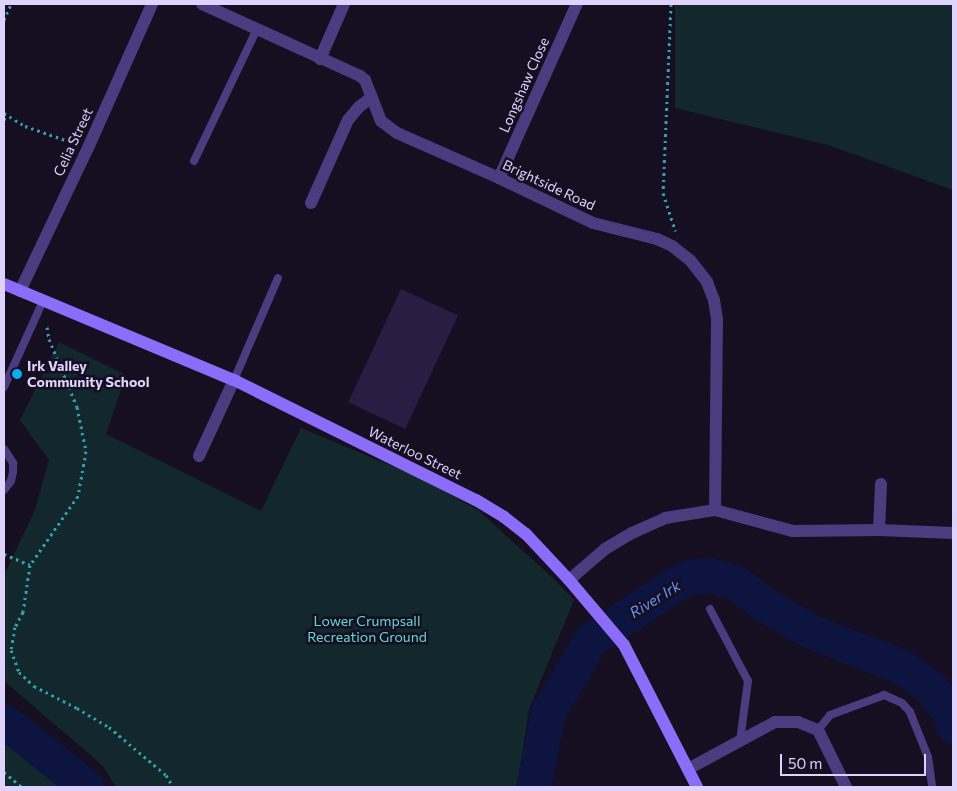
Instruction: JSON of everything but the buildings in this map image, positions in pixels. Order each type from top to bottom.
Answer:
[{"type":"street","name":"Celia Street","points":[[20,291],[88,148],[152,4]]},
{"type":"street","name":"Brightside Road","points":[[202,4],[360,76],[365,80],[381,121],[387,127],[593,223],[657,239],[672,246],[690,260],[707,282],[714,300],[717,319],[715,510]]},
{"type":"street","points":[[320,59],[344,4]]},
{"type":"street","name":"Longshaw Close","points":[[499,178],[578,4]]},
{"type":"street","points":[[311,202],[348,120],[359,107],[372,97]]},
{"type":"street","name":"Waterloo Street","points":[[4,284],[234,380],[476,500],[526,534],[569,580],[624,645],[697,787]]},
{"type":"street","points":[[199,456],[234,380]]},
{"type":"street","points":[[879,530],[881,484]]},
{"type":"street","points":[[569,580],[605,549],[632,533],[665,518],[715,510],[793,531],[879,530],[953,533]]},
{"type":"street","points":[[688,769],[775,722],[798,722],[818,730],[846,787]]},
{"type":"lane","points":[[194,161],[257,29]]},
{"type":"lane","points":[[234,380],[278,278]]},
{"type":"lane","points":[[4,387],[44,301]]},
{"type":"lane","points":[[4,449],[12,463],[13,472],[11,481],[4,490]]},
{"type":"lane","points":[[710,609],[748,681],[740,741]]},
{"type":"lane","points":[[818,730],[830,715],[884,695],[902,703],[910,712],[928,757],[932,785]]},
{"type":"path","points":[[4,20],[6,11],[11,4]]},
{"type":"path","points":[[671,4],[665,97],[663,193],[676,233],[672,246]]},
{"type":"path","points":[[4,120],[5,114],[25,126],[88,148]]},
{"type":"path","points":[[44,301],[49,339],[77,407],[86,451],[78,496],[30,565],[23,612],[15,627],[11,650],[19,672],[34,686],[109,727],[166,775],[173,787]]},
{"type":"path","points":[[4,554],[30,565]]},
{"type":"path","points":[[4,772],[22,787]]},
{"type":"green space","points":[[675,4],[953,4],[953,190],[828,145],[675,108]]},
{"type":"green space","name":"Lower Crumpsall Recreation Ground","points":[[59,342],[126,375],[106,434],[261,511],[301,428],[416,476],[478,510],[556,581],[574,600],[529,709],[517,787],[116,787],[102,765],[4,681],[4,575],[35,510],[49,460],[20,420]]},
{"type":"green space","points":[[4,736],[72,787],[4,787]]},
{"type":"waterway","name":"River Irk","points":[[533,787],[548,712],[590,640],[675,584],[690,577],[709,575],[737,583],[764,604],[812,632],[903,667],[930,687],[950,714],[953,726]]},
{"type":"waterway","name":"River Irk","points":[[4,721],[87,787]]},
{"type":"place","name":"Irk Valley Community School","points":[[17,374]]}]
